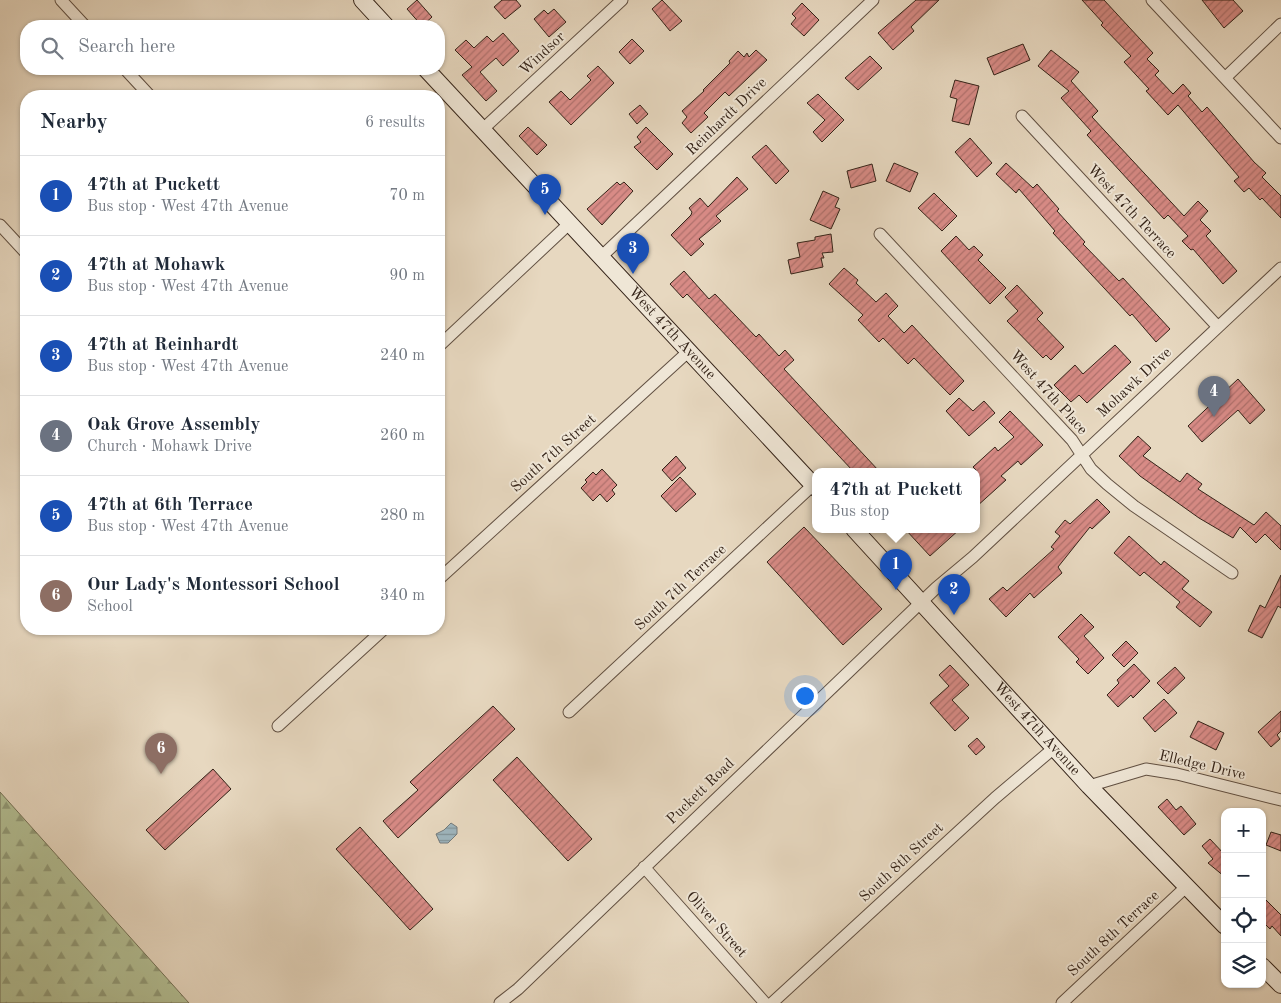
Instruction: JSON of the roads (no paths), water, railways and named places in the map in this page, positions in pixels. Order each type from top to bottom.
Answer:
[{"type":"street","points":[[61,0],[79,20]]},
{"type":"street","name":"Windsor","points":[[483,129],[622,0]]},
{"type":"street","name":"Reinhardt Drive","points":[[602,256],[873,0]]},
{"type":"street","points":[[1152,0],[1281,138]]},
{"type":"street","points":[[368,2],[382,20]]},
{"type":"street","points":[[1225,78],[1281,24]]},
{"type":"street","points":[[131,75],[144,90]]},
{"type":"street","name":"West 47th Avenue","points":[[432,75],[571,222],[688,351],[812,483]]},
{"type":"street","name":"West 47th Terrace","points":[[1022,116],[1218,327]]},
{"type":"street","points":[[445,340],[571,222]]},
{"type":"street","points":[[0,226],[20,247]]},
{"type":"street","name":"West 47th Place","points":[[880,234],[1072,440],[1091,469],[1134,506],[1232,573]]},
{"type":"street","name":"Mohawk Drive","points":[[922,601],[973,557],[1281,268]]},
{"type":"street","name":"South 7th Street","points":[[445,574],[688,351]]},
{"type":"street","name":"South 7th Terrace","points":[[569,712],[812,489]]},
{"type":"street","name":"West 47th Avenue","points":[[858,533],[922,601],[1089,786],[1221,922]]},
{"type":"street","name":"Puckett Road","points":[[500,1003],[922,601]]},
{"type":"street","points":[[278,726],[377,635]]},
{"type":"street","name":"South 8th Street","points":[[772,1003],[995,798],[1054,748]]},
{"type":"street","name":"Elledge Drive","points":[[1089,786],[1146,769],[1177,774],[1281,800]]},
{"type":"street","name":"Oliver Street","points":[[644,867],[766,1003]]},
{"type":"street","name":"South 8th Terrace","points":[[1062,1003],[1188,886]]},
{"type":"street","points":[[1266,970],[1281,986]]},
{"type":"water","points":[[451,823],[457,827],[457,834],[448,843],[440,843],[436,834],[444,830]]},
{"type":"place","name":"47th at 6th Terrace","points":[[545,215]]},
{"type":"place","name":"47th at Reinhardt","points":[[633,274]]},
{"type":"place","name":"Oak Grove Assembly","points":[[1214,417]]},
{"type":"place","name":"47th at Puckett","points":[[896,590]]},
{"type":"place","name":"47th at Mohawk","points":[[954,615]]},
{"type":"place","name":"Our Lady's Montessori School","points":[[161,774]]}]
